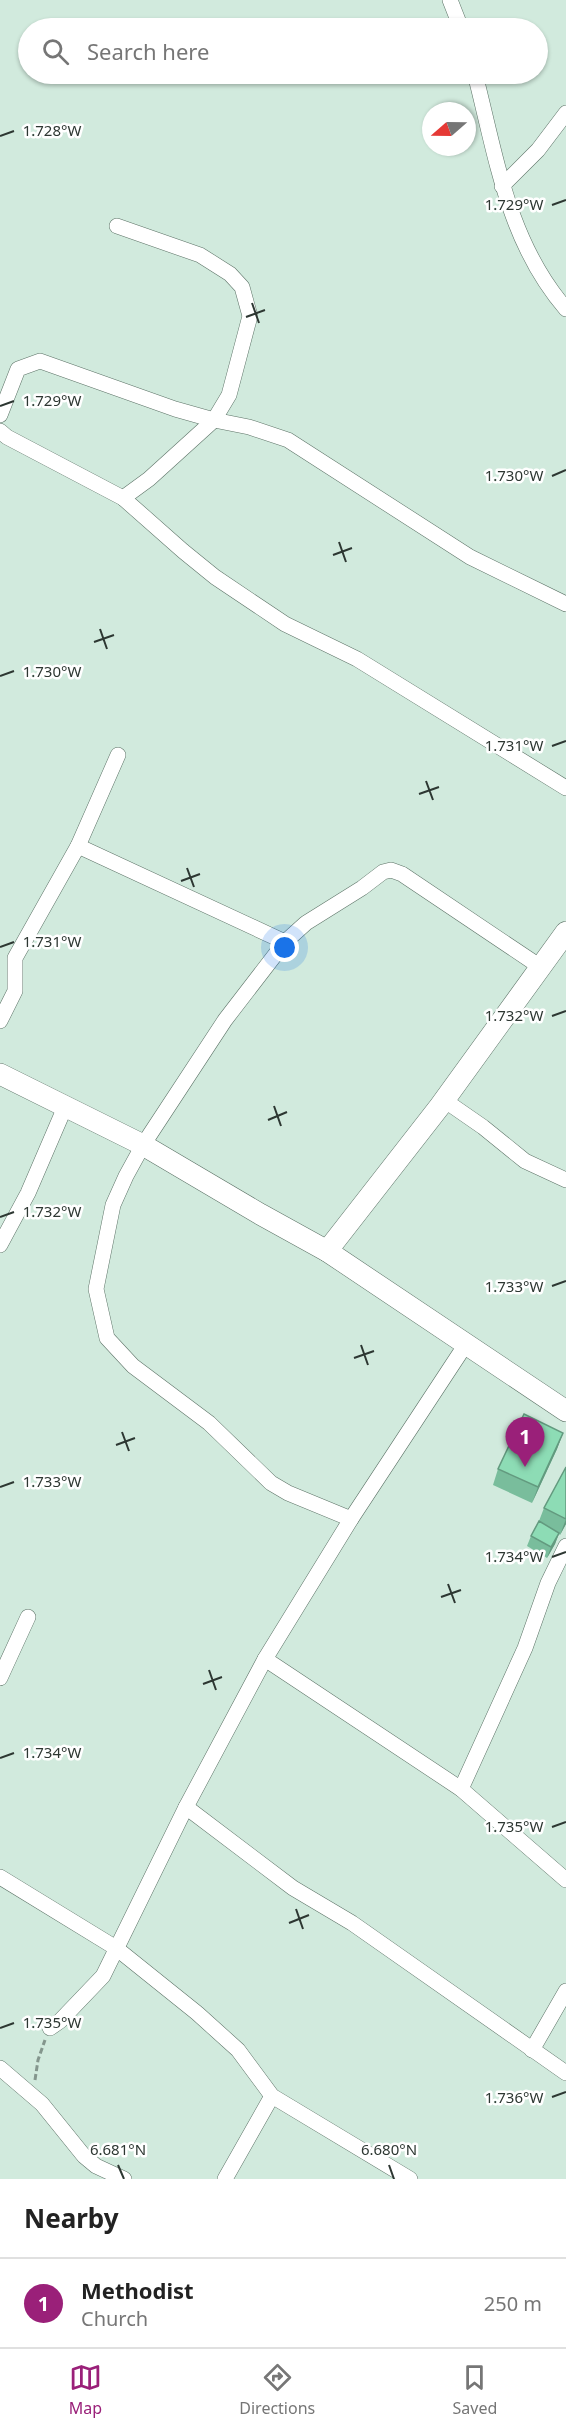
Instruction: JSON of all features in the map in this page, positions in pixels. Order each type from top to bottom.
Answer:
[{"type":"street","points":[[456,3],[459,18]]},
{"type":"street","points":[[477,84],[502,186],[517,232],[537,270],[566,309]]},
{"type":"street","points":[[502,186],[538,150],[566,113]]},
{"type":"street","points":[[117,226],[200,255],[230,274],[242,287],[250,316],[229,395],[214,420],[149,479],[123,498]]},
{"type":"street","points":[[0,415],[18,369],[39,362],[214,420],[249,427],[288,440],[470,557],[566,604]]},
{"type":"street","points":[[0,430],[7,437],[123,498],[215,577],[285,624],[357,659],[566,788]]},
{"type":"street","points":[[0,1021],[15,991],[15,958],[78,846],[118,755]]},
{"type":"street","points":[[78,846],[285,942]]},
{"type":"street","points":[[351,1519],[288,1493],[271,1483],[209,1423],[133,1366],[107,1338],[96,1289],[113,1205],[143,1145],[225,1020],[285,942],[306,923],[383,872],[390,870],[402,874],[539,966]]},
{"type":"street","points":[[327,1251],[444,1100],[539,966],[566,932]]},
{"type":"street","points":[[0,1074],[143,1145],[229,1197],[327,1251],[566,1411]]},
{"type":"street","points":[[444,1100],[483,1127],[525,1161],[566,1180]]},
{"type":"street","points":[[0,1245],[28,1193],[65,1107]]},
{"type":"street","points":[[50,2028],[104,1976],[186,1807],[266,1659],[351,1519],[466,1344]]},
{"type":"street","points":[[461,1789],[525,1648],[548,1583],[566,1546]]},
{"type":"street","points":[[0,1678],[28,1617]]},
{"type":"street","points":[[266,1659],[461,1789],[566,1880]]},
{"type":"street","points":[[186,1807],[293,1888],[352,1923],[566,2073]]},
{"type":"street","points":[[0,1877],[116,1948],[197,2013],[238,2050],[272,2096],[410,2179]]},
{"type":"street","points":[[532,2050],[566,1991]]},
{"type":"street","points":[[0,2068],[42,2104],[84,2156],[96,2166],[124,2179]]},
{"type":"street","points":[[225,2179],[272,2096]]},
{"type":"path","points":[[33,2097],[38,2060],[50,2028]]},
{"type":"building","points":[[524,1414],[563,1433],[538,1487],[498,1469]]},
{"type":"building","points":[[566,1467],[566,1519],[544,1508]]},
{"type":"building","points":[[539,1521],[559,1533],[551,1547],[531,1536]]},
{"type":"place","name":"Methodist","points":[[525,1467]]}]
